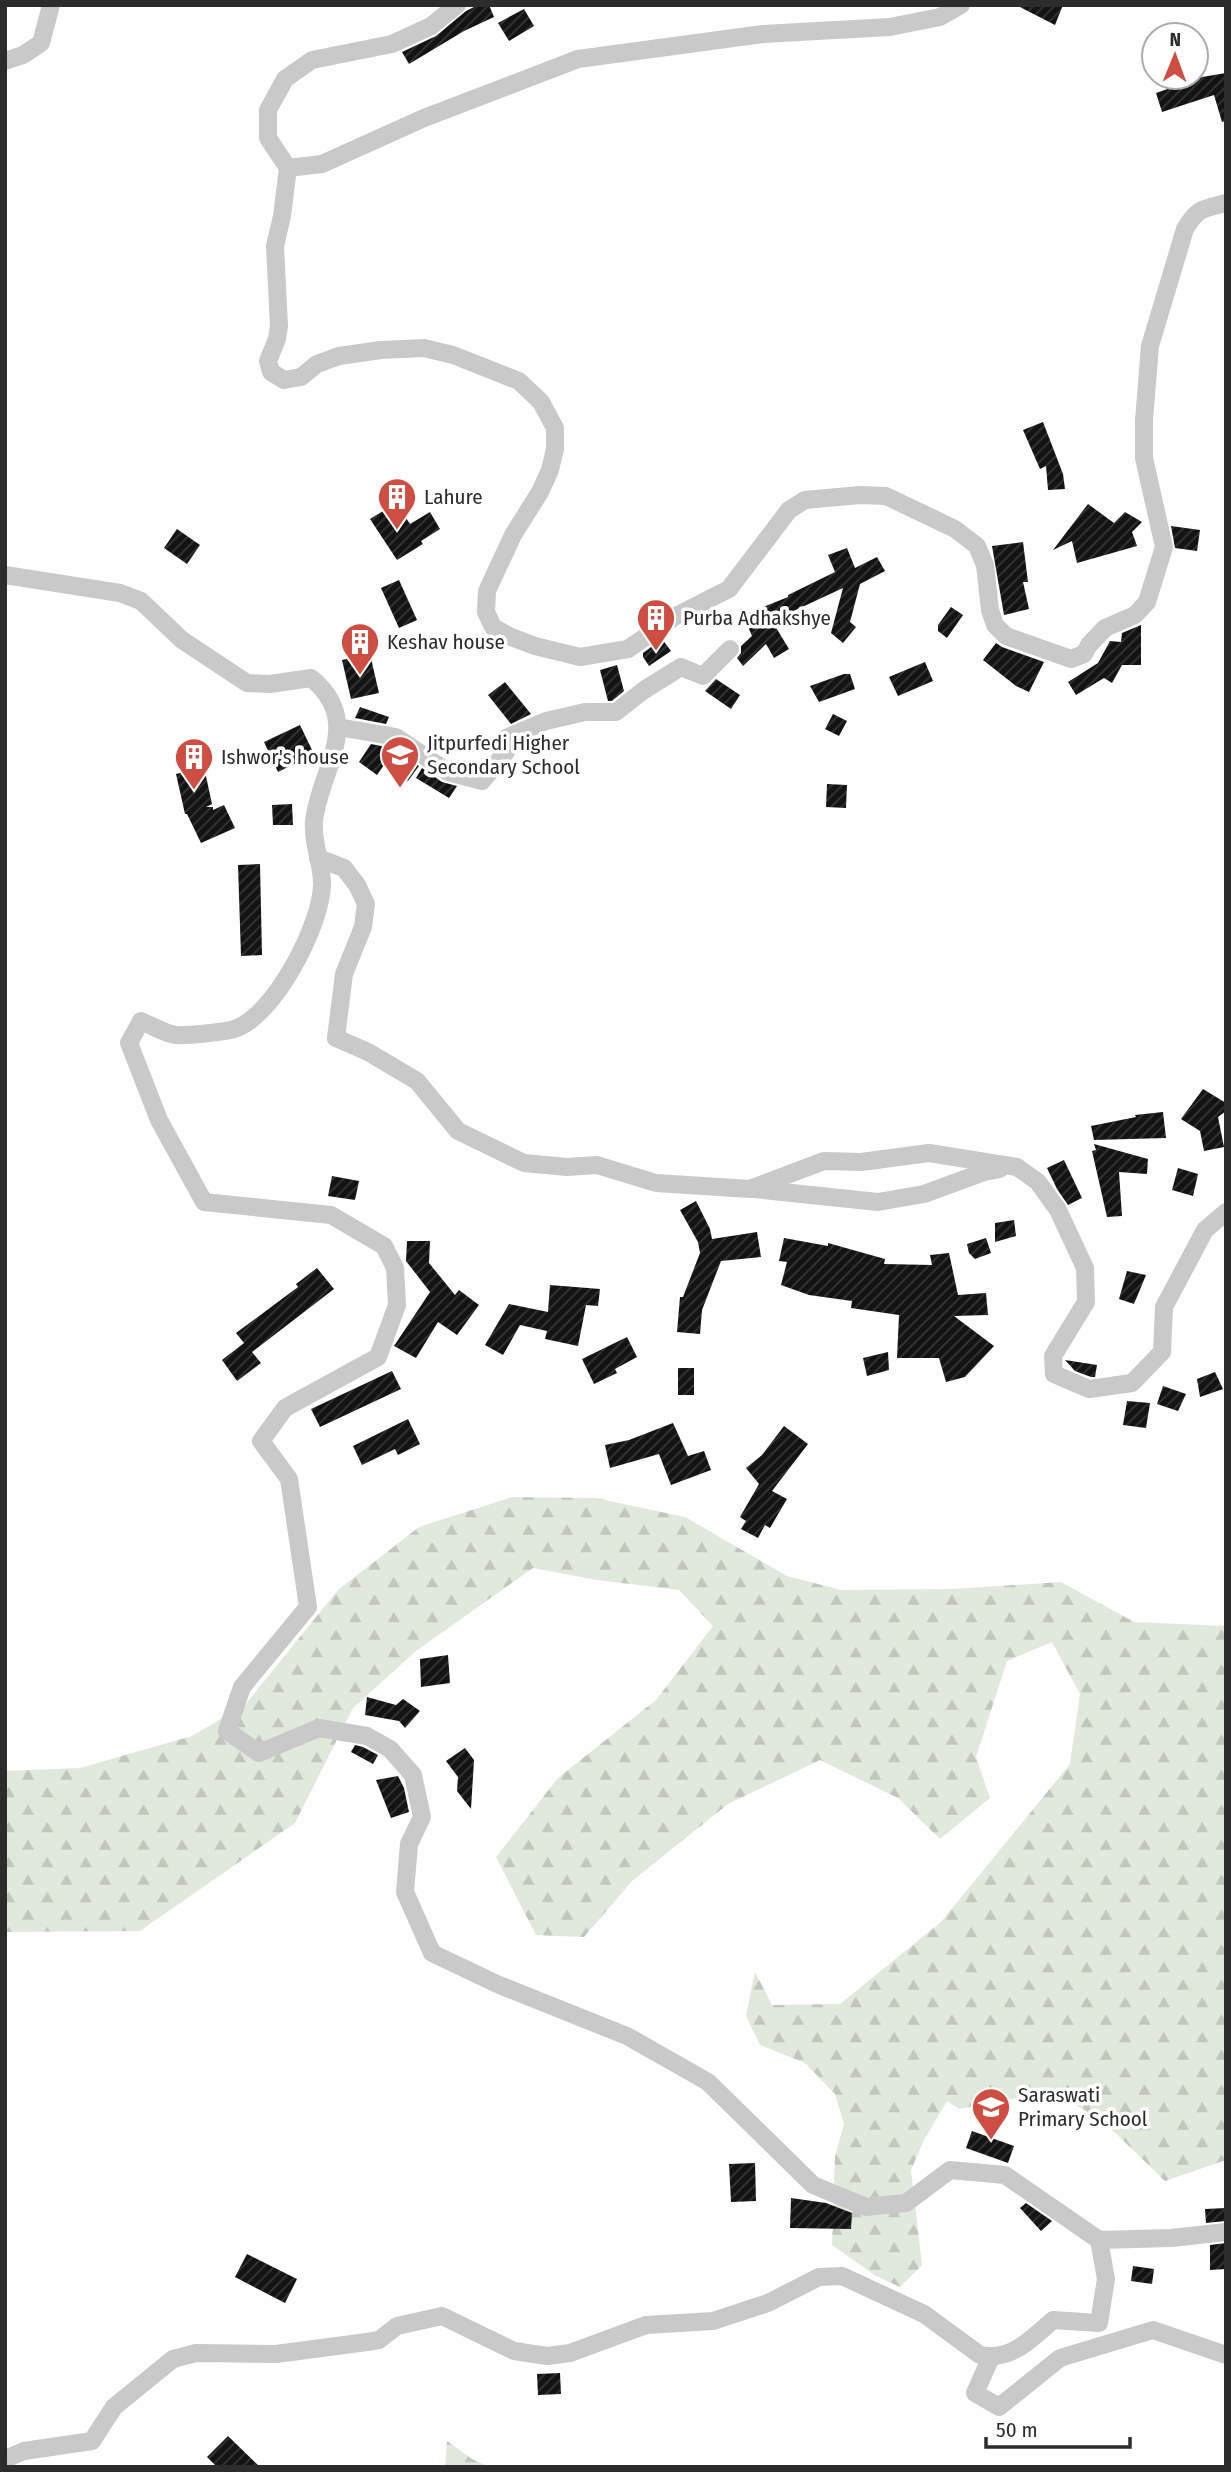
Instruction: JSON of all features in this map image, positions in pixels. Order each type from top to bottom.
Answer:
[{"type":"street","points":[[5,61],[23,55],[41,43],[51,5]]},
{"type":"street","points":[[457,5],[431,26],[392,44],[312,60],[285,79],[268,110],[268,138],[288,168],[275,246],[276,288],[280,313],[277,339],[268,361],[271,372],[284,380],[301,377],[317,364],[339,356],[424,348],[453,355],[519,382],[541,402],[555,428],[555,449],[550,470],[540,492],[513,535],[488,591],[486,612],[493,627],[535,646],[580,657],[628,649],[674,617],[729,589],[789,510],[805,500],[860,495],[887,496],[955,529],[977,546],[985,565],[989,610],[995,625],[1006,636],[1071,659],[1084,654],[1105,628],[1135,615],[1147,602],[1156,575],[1164,547],[1144,458],[1150,346],[1185,229],[1194,215],[1205,207],[1226,203]]},
{"type":"street","points":[[288,168],[321,164],[424,118],[578,59],[763,34],[890,27],[940,17],[961,5]]},
{"type":"street","points":[[5,575],[120,593],[141,601],[182,640],[247,683],[270,684],[311,678],[320,685],[332,703],[338,727],[334,757],[314,820],[314,844],[322,883],[317,916],[299,960],[261,1012],[235,1029],[174,1035],[141,1021],[129,1043],[159,1120],[204,1202],[331,1215],[384,1246],[396,1268],[397,1305],[378,1357],[285,1408],[261,1441],[289,1479],[308,1607],[242,1687],[227,1731],[259,1753],[318,1728],[367,1736],[390,1749],[413,1775],[422,1817],[409,1844],[405,1892],[432,1953],[497,1984],[627,2036],[708,2082],[814,2185],[866,2207],[906,2203],[950,2170],[1004,2175],[1099,2240],[1171,2238],[1226,2232]]},
{"type":"street","points":[[338,727],[396,737],[448,772],[482,781],[506,752],[506,738],[546,721],[585,712],[616,712],[644,690],[681,667],[703,677],[730,649]]},
{"type":"street","points":[[318,858],[344,868],[357,885],[366,904],[363,927],[344,974],[337,1038],[368,1052],[417,1081],[458,1131],[524,1163],[567,1167],[597,1166],[656,1183],[878,1202],[924,1194],[984,1172],[1017,1167]]},
{"type":"street","points":[[750,1189],[824,1161],[861,1162],[929,1153],[1017,1167],[1038,1182],[1058,1210],[1085,1268],[1086,1302],[1053,1356],[1054,1374],[1089,1389],[1132,1383],[1162,1352],[1164,1307],[1205,1230],[1226,1212]]},
{"type":"street","points":[[5,2459],[24,2451],[92,2441],[114,2407],[173,2359],[195,2353],[276,2354],[367,2343],[379,2340],[397,2326],[442,2315],[513,2351],[547,2356],[570,2353],[646,2325],[713,2320],[768,2303],[819,2277],[842,2276],[925,2314],[980,2355],[991,2357],[1018,2350],[1053,2320],[1099,2323],[1106,2280],[1099,2240]]},
{"type":"street","points":[[991,2357],[975,2393],[999,2406],[1060,2358],[1153,2330],[1226,2355]]},
{"type":"green space","points":[[512,1497],[596,1498],[685,1517],[787,1576],[841,1590],[953,1589],[1061,1582],[1134,1622],[1226,1626],[1226,2160],[1165,2181],[1104,2122],[1053,2091],[959,2109],[947,2101],[924,2140],[911,2170],[922,2265],[900,2287],[876,2276],[832,2245],[835,2156],[844,2124],[835,2094],[805,2063],[760,2045],[746,2016],[755,1972],[772,2005],[840,2004],[941,1922],[1070,1764],[1080,1694],[1052,1642],[1007,1661],[976,1757],[990,1798],[940,1839],[898,1798],[820,1760],[728,1804],[632,1881],[584,1937],[536,1935],[496,1857],[558,1778],[656,1700],[713,1626],[679,1590],[597,1580],[533,1568],[416,1651],[353,1708],[295,1823],[140,1931],[5,1932],[5,1771],[80,1768],[192,1736],[245,1705],[338,1590],[419,1527]]},
{"type":"green space","points":[[447,2441],[472,2459],[489,2467],[445,2467]]},
{"type":"building","points":[[478,5],[489,5],[494,17],[464,31],[409,64],[402,52],[436,36],[466,11]]},
{"type":"building","points":[[1016,5],[1063,5],[1055,25]]},
{"type":"building","points":[[524,9],[534,26],[509,41],[498,23]]},
{"type":"building","points":[[1226,73],[1226,121],[1222,122],[1214,95],[1162,112],[1156,93],[1210,91],[1210,76]]},
{"type":"building","points":[[1043,422],[1063,474],[1065,489],[1048,490],[1046,466],[1040,469],[1023,430]]},
{"type":"building","name":"Lahure","points":[[396,503],[410,524],[430,512],[440,529],[421,541],[423,544],[397,560],[370,519]]},
{"type":"building","points":[[1088,504],[1114,523],[1125,512],[1142,522],[1132,532],[1137,546],[1077,563],[1072,541],[1053,550]]},
{"type":"building","points":[[1171,526],[1200,530],[1197,551],[1175,548]]},
{"type":"building","points":[[177,529],[200,545],[187,564],[164,548]]},
{"type":"building","points":[[1023,542],[1028,582],[1023,582],[1029,609],[1004,615],[992,546]]},
{"type":"building","points":[[847,548],[855,568],[877,557],[885,571],[860,584],[850,622],[856,627],[843,643],[831,633],[843,588],[772,621],[789,649],[774,658],[766,644],[743,666],[737,658],[741,653],[741,646],[752,636],[743,615],[788,597],[835,572],[828,555]]},
{"type":"building","points":[[399,580],[417,620],[399,628],[381,588]]},
{"type":"building","points":[[951,607],[963,615],[947,638],[938,631],[938,625]]},
{"type":"building","points":[[1141,625],[1141,665],[1122,665],[1112,683],[1104,678],[1076,695],[1068,682],[1098,663],[1110,641],[1121,642],[1122,633]]},
{"type":"building","name":"Purba Adhakshye","points":[[662,639],[671,651],[649,666],[643,653]]},
{"type":"building","points":[[996,643],[1044,662],[1029,692],[1016,686],[983,660]]},
{"type":"building","name":"Keshav house","points":[[370,654],[379,693],[351,699],[342,660]]},
{"type":"building","points":[[925,662],[933,681],[898,696],[889,677]]},
{"type":"building","points":[[617,665],[624,691],[612,701],[608,701],[600,670]]},
{"type":"building","points":[[850,674],[855,689],[819,702],[810,686]]},
{"type":"building","points":[[716,679],[740,695],[731,709],[705,691]]},
{"type":"building","points":[[505,682],[531,714],[511,724],[488,695]]},
{"type":"building","points":[[360,707],[389,717],[386,724],[355,718]]},
{"type":"building","points":[[833,714],[847,721],[839,736],[825,729]]},
{"type":"building","points":[[300,725],[314,754],[278,772],[264,742]]},
{"type":"building","points":[[371,744],[392,748],[419,766],[408,781],[384,765],[377,775],[359,762]]},
{"type":"building","points":[[204,767],[212,804],[206,807],[213,807],[213,810],[224,805],[235,828],[201,843],[185,814],[176,774]]},
{"type":"building","points":[[422,768],[442,782],[457,786],[449,798],[416,778]]},
{"type":"building","points":[[827,784],[847,785],[846,808],[826,807]]},
{"type":"building","points":[[292,804],[293,825],[273,825],[272,805]]},
{"type":"building","points":[[260,864],[262,955],[241,956],[238,865]]},
{"type":"building","points":[[1203,1089],[1226,1103],[1226,1111],[1218,1117],[1224,1147],[1204,1151],[1200,1131],[1181,1119]]},
{"type":"building","points":[[1163,1112],[1166,1138],[1094,1140],[1091,1126],[1136,1117],[1135,1115]]},
{"type":"building","points":[[1094,1144],[1148,1159],[1147,1174],[1119,1172],[1122,1216],[1107,1217],[1092,1151],[1096,1150]]},
{"type":"building","points":[[1064,1160],[1082,1198],[1068,1205],[1047,1168]]},
{"type":"building","points":[[1178,1168],[1198,1174],[1193,1196],[1172,1190]]},
{"type":"building","points":[[332,1176],[359,1181],[355,1200],[328,1196]]},
{"type":"building","points":[[696,1201],[712,1239],[757,1232],[761,1257],[721,1261],[702,1310],[700,1334],[677,1332],[680,1297],[683,1297],[700,1253],[698,1242],[680,1210]]},
{"type":"building","points":[[1014,1220],[1016,1236],[995,1242],[995,1223]]},
{"type":"building","points":[[784,1238],[828,1246],[828,1243],[885,1259],[884,1264],[932,1265],[930,1255],[949,1253],[958,1295],[986,1293],[988,1315],[954,1316],[994,1346],[965,1377],[946,1382],[939,1358],[897,1358],[899,1315],[851,1308],[852,1301],[809,1295],[781,1285],[787,1262],[779,1261]]},
{"type":"building","points":[[986,1238],[991,1253],[975,1259],[969,1253],[967,1244]]},
{"type":"building","points":[[407,1241],[430,1241],[429,1263],[455,1295],[459,1290],[479,1305],[457,1335],[438,1322],[416,1358],[394,1346],[430,1292],[406,1261]]},
{"type":"building","points":[[317,1268],[334,1289],[252,1352],[261,1363],[237,1381],[222,1360],[244,1343],[236,1333],[298,1287],[296,1284]]},
{"type":"building","points":[[1127,1271],[1146,1275],[1134,1304],[1119,1299]]},
{"type":"building","points":[[550,1285],[600,1289],[598,1306],[586,1305],[578,1346],[545,1339],[547,1331],[520,1325],[503,1355],[485,1345],[509,1304],[548,1312]]},
{"type":"building","points":[[627,1337],[637,1357],[615,1369],[617,1373],[594,1384],[582,1359]]},
{"type":"building","points":[[888,1352],[889,1370],[867,1376],[863,1358]]},
{"type":"building","points":[[1065,1360],[1097,1365],[1095,1377],[1075,1371]]},
{"type":"building","points":[[678,1368],[694,1368],[694,1395],[678,1395]]},
{"type":"building","points":[[392,1371],[401,1389],[320,1427],[311,1409]]},
{"type":"building","points":[[1215,1372],[1223,1389],[1200,1397],[1197,1379]]},
{"type":"building","points":[[1163,1386],[1186,1394],[1178,1411],[1157,1404]]},
{"type":"building","points":[[1127,1401],[1150,1403],[1146,1428],[1123,1425]]},
{"type":"building","points":[[408,1419],[420,1444],[398,1455],[395,1449],[362,1465],[353,1446]]},
{"type":"building","points":[[673,1423],[688,1456],[704,1451],[711,1470],[671,1485],[659,1454],[610,1468],[605,1445],[629,1440]]},
{"type":"building","points":[[784,1426],[808,1444],[772,1491],[787,1499],[770,1528],[765,1525],[758,1538],[741,1529],[746,1521],[740,1517],[759,1484],[746,1468],[762,1455]]},
{"type":"building","points":[[448,1655],[450,1683],[421,1687],[420,1659]]},
{"type":"building","points":[[367,1697],[396,1705],[403,1699],[420,1711],[405,1728],[399,1721],[365,1715]]},
{"type":"building","points":[[355,1745],[378,1755],[373,1764],[351,1752]]},
{"type":"building","points":[[465,1748],[474,1760],[471,1809],[457,1791],[458,1777],[446,1761]]},
{"type":"building","points":[[398,1776],[404,1788],[409,1812],[391,1818],[376,1780]]},
{"type":"building","points":[[972,2131],[1014,2146],[1008,2163],[966,2148]]},
{"type":"building","points":[[755,2163],[756,2201],[731,2202],[729,2164]]},
{"type":"building","points":[[791,2198],[826,2203],[852,2213],[851,2229],[790,2228]]},
{"type":"building","points":[[1026,2203],[1052,2221],[1041,2231],[1020,2208]]},
{"type":"building","points":[[1226,2208],[1226,2221],[1206,2223],[1205,2209]]},
{"type":"building","points":[[1226,2243],[1226,2269],[1210,2270],[1210,2245]]},
{"type":"building","points":[[247,2254],[297,2279],[285,2303],[235,2277]]},
{"type":"building","points":[[1133,2266],[1154,2269],[1152,2284],[1131,2281]]},
{"type":"building","points":[[560,2373],[561,2394],[538,2395],[537,2374]]},
{"type":"building","points":[[228,2436],[260,2467],[217,2467],[207,2457]]},
{"type":"place","name":"Lahure","points":[[397,531]]},
{"type":"place","name":"Purba Adhakshye","points":[[656,652]]},
{"type":"place","name":"Keshav house","points":[[360,676]]},
{"type":"place","name":"Jitpurfedi Higher Secondary School","points":[[400,789]]},
{"type":"place","name":"Ishwor's house","points":[[194,791]]},
{"type":"place","name":"Saraswati Primary School","points":[[991,2141]]}]
